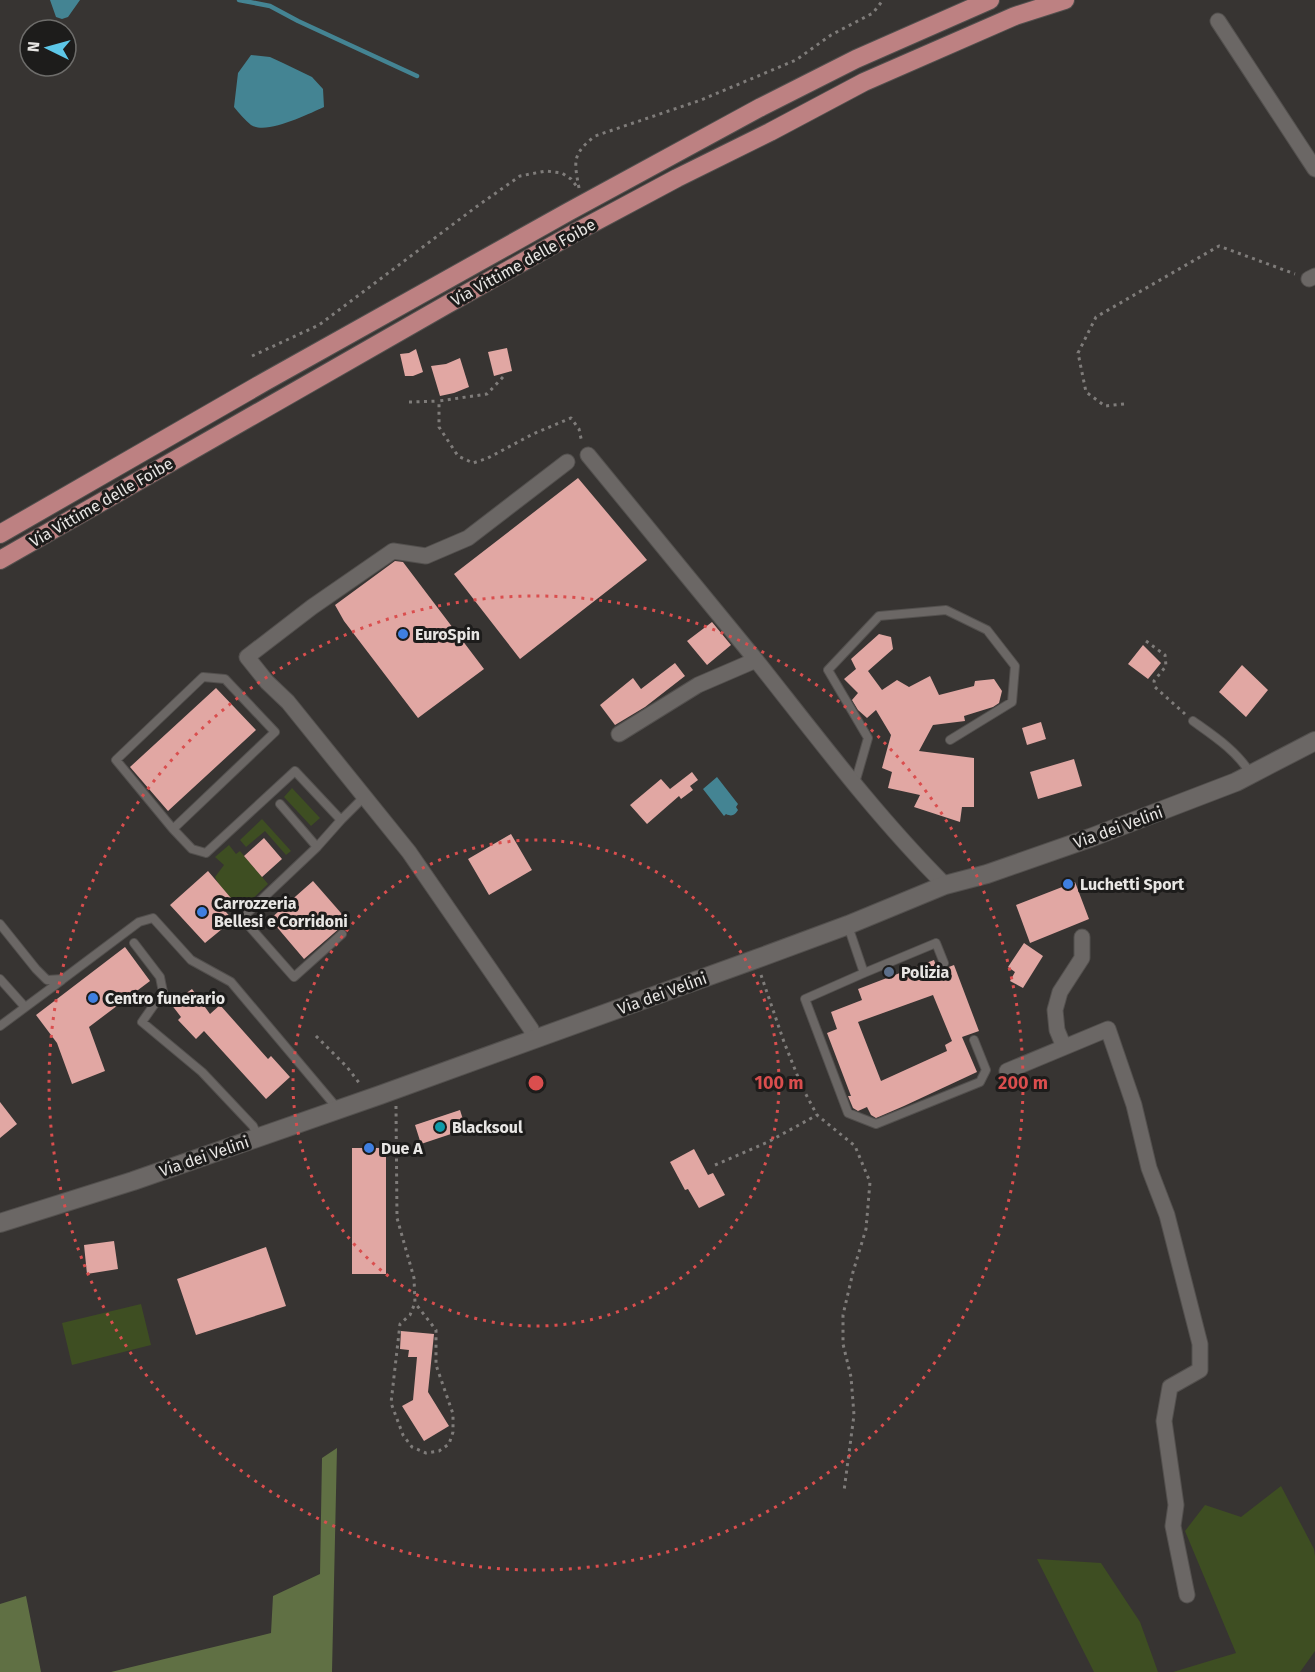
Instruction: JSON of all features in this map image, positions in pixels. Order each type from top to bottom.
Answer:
[{"type":"main road","name":"Via Vittime delle Foibe","points":[[0,534],[266,381],[751,113],[856,58],[990,0]]},
{"type":"main road","name":"Via Vittime delle Foibe","points":[[0,560],[456,299],[678,178],[864,82],[1015,16],[1065,0]]},
{"type":"street","points":[[1218,21],[1315,169]]},
{"type":"street","points":[[588,455],[855,784],[945,885]]},
{"type":"street","points":[[534,1040],[531,1029],[409,852],[288,702],[267,682],[247,657],[312,607],[393,551],[426,556],[468,538],[567,462]]},
{"type":"street","points":[[619,734],[698,685],[756,660]]},
{"type":"street","name":"Via dei Velini","points":[[0,1223],[133,1181],[367,1099],[848,925],[945,885],[987,874],[1090,838],[1236,782],[1315,741]]},
{"type":"street","points":[[1064,1047],[1057,1030],[1055,1010],[1060,992],[1082,958],[1082,937]]},
{"type":"street","points":[[1007,1071],[1108,1029],[1134,1106],[1149,1168],[1167,1215],[1200,1344],[1200,1370],[1170,1387],[1164,1421],[1176,1505],[1173,1526],[1187,1595]]},
{"type":"lane","points":[[855,784],[868,738],[828,670],[879,616],[946,610],[987,630],[1015,666],[1012,702],[950,740]]},
{"type":"lane","points":[[173,829],[275,732],[225,679],[203,677],[116,760],[173,829],[192,849],[206,853],[295,771],[341,820]]},
{"type":"lane","points":[[1193,721],[1229,748],[1245,764],[1251,774]]},
{"type":"lane","points":[[342,934],[294,977],[242,918],[317,847],[364,797]]},
{"type":"lane","points":[[280,804],[317,847]]},
{"type":"lane","points":[[0,1026],[139,922],[153,918],[191,960],[231,982],[338,1109]]},
{"type":"lane","points":[[0,924],[47,980],[63,979]]},
{"type":"lane","points":[[848,925],[864,973]]},
{"type":"lane","points":[[134,943],[160,977],[163,992],[142,1022],[202,1072],[253,1126],[258,1137]]},
{"type":"lane","points":[[944,963],[936,943],[805,999],[848,1113],[876,1124],[980,1082],[986,1070],[974,1040]]},
{"type":"lane","points":[[0,979],[25,1007]]},
{"type":"path","points":[[252,356],[319,325],[520,176],[546,171],[562,173],[571,179],[579,190],[576,161],[581,148],[595,136],[701,100],[796,60],[831,35],[873,13],[883,0]]},
{"type":"path","points":[[1124,404],[1105,406],[1086,392],[1078,352],[1096,317],[1219,246],[1312,278]]},
{"type":"path","points":[[409,402],[439,401],[487,394],[503,377]]},
{"type":"path","points":[[439,401],[439,427],[458,456],[472,463],[488,458],[533,434],[571,418],[579,429],[580,438],[588,455]]},
{"type":"path","points":[[1146,641],[1165,656],[1166,666],[1154,681],[1155,687],[1193,721]]},
{"type":"path","points":[[756,959],[802,1087],[817,1115],[855,1146],[870,1182],[866,1228],[843,1315],[843,1344],[851,1377],[854,1415],[844,1491]]},
{"type":"path","points":[[316,1036],[363,1087],[367,1099]]},
{"type":"path","points":[[395,1089],[397,1218],[414,1278],[415,1303],[410,1315],[400,1324],[391,1403],[403,1435],[412,1448],[426,1453],[439,1451],[449,1444],[453,1432],[453,1414],[436,1365],[436,1330],[415,1303]]},
{"type":"path","points":[[715,1165],[768,1142],[817,1115]]},
{"type":"green space","points":[[292,788],[320,818],[311,826],[284,797]]},
{"type":"green space","points":[[262,819],[291,851],[286,855],[265,831],[246,847],[240,840]]},
{"type":"green space","points":[[229,845],[236,854],[240,851],[268,884],[241,910],[215,877],[224,865],[215,857]]},
{"type":"green space","points":[[141,1304],[151,1345],[72,1365],[62,1323]]},
{"type":"green space","points":[[337,1448],[332,1672],[111,1672],[271,1633],[273,1596],[320,1574],[322,1458]]},
{"type":"green space","points":[[1281,1486],[1314,1549],[1315,1651],[1300,1672],[1173,1672],[1236,1653],[1185,1531],[1205,1505],[1241,1517]]},
{"type":"green space","points":[[1037,1559],[1101,1563],[1140,1622],[1158,1672],[1094,1672]]},
{"type":"green space","points":[[26,1596],[41,1672],[0,1672],[0,1604]]},
{"type":"water","points":[[50,0],[80,0],[68,17],[56,17]]},
{"type":"water","points":[[251,55],[270,57],[312,77],[323,89],[324,107],[277,126],[251,125],[234,107],[238,73]]},
{"type":"water","points":[[717,777],[738,804],[736,807],[738,810],[733,815],[724,816],[703,789]]},
{"type":"building","points":[[507,348],[512,371],[494,376],[488,352]]},
{"type":"building","points":[[416,349],[423,372],[405,376],[400,354]]},
{"type":"building","points":[[460,358],[469,387],[440,396],[431,366],[446,364]]},
{"type":"building","points":[[578,478],[647,560],[520,659],[454,574]]},
{"type":"building","points":[[395,561],[403,562],[484,669],[418,718],[344,621],[335,605]]},
{"type":"building","points":[[712,622],[731,645],[707,665],[687,641]]},
{"type":"building","points":[[879,634],[891,637],[893,649],[868,671],[882,690],[897,680],[909,687],[930,676],[939,695],[974,686],[975,681],[994,679],[1002,691],[999,703],[964,716],[965,721],[933,725],[919,751],[974,758],[974,807],[962,807],[960,822],[914,807],[920,795],[888,788],[892,772],[882,768],[891,735],[876,710],[867,718],[858,710],[852,700],[858,693],[844,679],[856,669],[851,659]]},
{"type":"building","points":[[1143,645],[1161,663],[1148,679],[1128,664]]},
{"type":"building","points":[[675,663],[685,676],[645,707],[615,725],[600,705],[633,678],[641,689]]},
{"type":"building","points":[[1242,665],[1268,690],[1246,717],[1219,692]]},
{"type":"building","points":[[216,688],[256,730],[168,811],[130,767]]},
{"type":"building","points":[[1041,722],[1046,739],[1027,745],[1022,728]]},
{"type":"building","points":[[1074,759],[1082,786],[1038,799],[1030,772]]},
{"type":"building","points":[[692,772],[698,780],[690,786],[693,790],[681,799],[679,796],[647,824],[630,805],[661,779],[670,789]]},
{"type":"building","points":[[511,834],[532,870],[489,895],[468,859]]},
{"type":"building","points":[[264,838],[282,859],[262,877],[244,856]]},
{"type":"building","name":"Carrozzeria Bellesi e Corridoni","points":[[208,871],[236,904],[226,912],[233,920],[205,943],[170,905]]},
{"type":"building","points":[[313,881],[348,921],[304,959],[270,919]]},
{"type":"building","points":[[1075,882],[1089,919],[1030,943],[1016,905]]},
{"type":"building","points":[[1024,943],[1043,956],[1023,988],[1010,981],[1015,972],[1008,967]]},
{"type":"building","name":"Centro funerario","points":[[125,947],[150,981],[89,1027],[105,1071],[72,1084],[57,1043],[36,1015]]},
{"type":"building","points":[[934,960],[938,971],[954,965],[979,1031],[962,1037],[977,1072],[876,1118],[871,1115],[867,1107],[858,1111],[853,1108],[848,1096],[851,1096],[827,1033],[837,1029],[831,1012],[862,1000],[858,989]],"holes":[[[933,995],[952,1041],[945,1045],[947,1051],[881,1081],[858,1022]]]},
{"type":"building","points":[[192,989],[210,1014],[220,1005],[268,1059],[271,1056],[290,1077],[266,1099],[204,1031],[196,1039],[178,1020],[181,1017],[171,1004]]},
{"type":"building","points":[[0,1102],[17,1124],[0,1138]]},
{"type":"building","name":"Blacksoul","points":[[460,1110],[466,1129],[421,1144],[415,1125]]},
{"type":"building","points":[[352,1148],[386,1148],[386,1274],[352,1274]]},
{"type":"building","points":[[694,1149],[708,1175],[713,1173],[725,1195],[699,1208],[688,1189],[685,1190],[670,1162]]},
{"type":"building","points":[[114,1241],[118,1269],[87,1274],[84,1245]]},
{"type":"building","points":[[266,1247],[286,1306],[196,1335],[177,1279]]},
{"type":"building","points":[[401,1331],[434,1334],[428,1392],[449,1426],[424,1441],[402,1406],[413,1400],[417,1357],[408,1357],[409,1350],[400,1349]]},
{"type":"waterway","points":[[239,0],[270,6],[417,76]]},
{"type":"place","name":"EuroSpin","points":[[403,634]]},
{"type":"place","name":"Luchetti Sport","points":[[1068,884]]},
{"type":"place","name":"Carrozzeria Bellesi e Corridoni","points":[[202,912]]},
{"type":"place","name":"Polizia","points":[[889,972]]},
{"type":"place","name":"Centro funerario","points":[[93,998]]},
{"type":"place","name":"Blacksoul","points":[[440,1127]]},
{"type":"place","name":"Due A","points":[[369,1148]]}]
